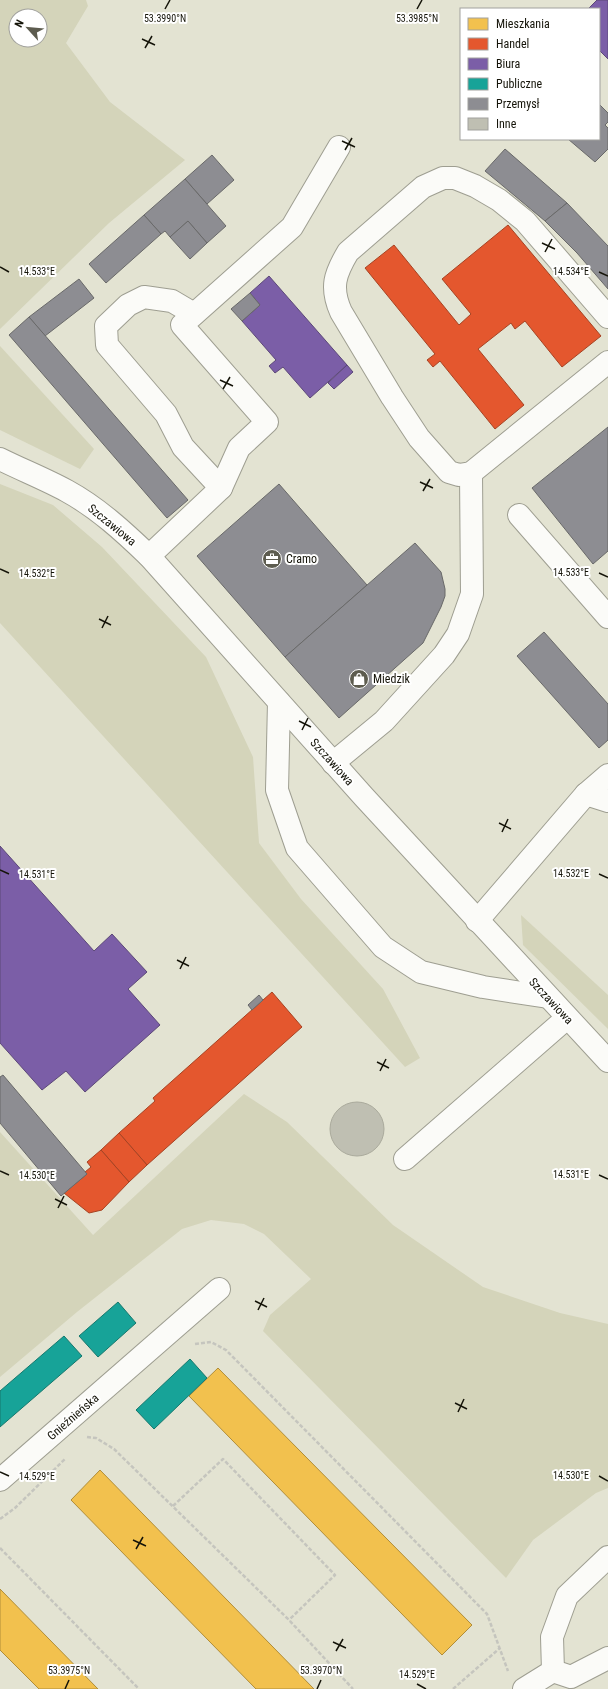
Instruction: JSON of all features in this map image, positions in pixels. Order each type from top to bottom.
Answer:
[{"type":"street","points":[[149,556],[221,488],[239,448],[267,422],[182,325],[292,227],[339,147]]},
{"type":"street","points":[[608,317],[525,221],[499,200],[475,186],[455,178],[443,178],[423,187],[348,252],[340,266],[335,282],[335,298],[341,312],[392,397],[419,438],[449,472],[459,475],[471,473],[608,362]]},
{"type":"street","points":[[194,314],[172,301],[144,297],[128,305],[106,326],[107,345],[166,414],[183,447],[221,488]]},
{"type":"street","name":"Szczawiowa","points":[[0,459],[55,485],[90,506],[129,536],[149,556],[477,921],[608,1061]]},
{"type":"street","points":[[333,762],[384,721],[444,655],[458,634],[472,594],[471,473]]},
{"type":"street","points":[[519,515],[608,616]]},
{"type":"street","points":[[279,702],[278,790],[297,848],[383,947],[421,972],[483,987],[548,997]]},
{"type":"street","points":[[477,921],[586,794],[608,775]]},
{"type":"street","points":[[586,794],[608,801]]},
{"type":"street","points":[[405,1159],[567,1018]]},
{"type":"street","name":"Gnieźnieńska","points":[[0,1480],[219,1289]]},
{"type":"street","points":[[553,1670],[552,1637],[567,1596],[608,1557]]},
{"type":"street","points":[[516,1682],[553,1670],[572,1677],[608,1658]]},
{"type":"path","points":[[188,1345],[211,1342],[226,1350],[487,1614],[500,1648],[516,1682]]},
{"type":"path","points":[[81,1443],[87,1437],[96,1438],[114,1449],[289,1620],[354,1689]]},
{"type":"path","points":[[0,1519],[15,1508],[70,1454]]},
{"type":"path","points":[[173,1506],[222,1459],[335,1575],[289,1620]]},
{"type":"path","points":[[0,1548],[139,1689]]},
{"type":"path","points":[[453,1689],[500,1648]]},
{"type":"green space","points":[[0,0],[86,0],[88,6],[66,43],[110,102],[185,160],[109,223],[0,329]]},
{"type":"green space","points":[[0,346],[94,449],[80,469],[0,430]]},
{"type":"green space","points":[[0,484],[53,505],[102,547],[206,657],[253,757],[259,843],[301,899],[383,989],[420,1058],[405,1067],[0,623]]},
{"type":"green space","points":[[521,915],[608,995],[608,1029],[523,945]]},
{"type":"green space","points":[[244,1094],[287,1122],[393,1225],[483,1287],[560,1313],[608,1324],[608,1488],[596,1493],[533,1540],[506,1578],[263,1331],[270,1315],[311,1279],[264,1234],[244,1224],[211,1220],[182,1229],[77,1312],[0,1377],[0,1132],[93,1235]]},
{"type":"building: Mieszkania","points":[[218,1368],[472,1625],[442,1655],[189,1396]]},
{"type":"building: Mieszkania","points":[[100,1470],[314,1689],[256,1689],[71,1500]]},
{"type":"building: Mieszkania","points":[[0,1589],[98,1689],[39,1689],[0,1650]]},
{"type":"building: Handel","points":[[508,225],[601,336],[562,367],[525,321],[515,329],[511,323],[478,349],[524,405],[495,429],[440,361],[433,367],[427,360],[435,354],[365,268],[394,245],[459,325],[471,314],[442,279]]},
{"type":"building: Handel","points":[[272,992],[302,1027],[147,1165],[119,1133],[155,1101],[153,1098]]},
{"type":"building: Handel","points":[[119,1133],[147,1165],[129,1182],[101,1150]]},
{"type":"building: Handel","points":[[101,1150],[129,1182],[102,1210],[89,1213],[64,1193],[87,1174],[85,1172],[91,1167],[87,1162]]},
{"type":"building: Biura","points":[[597,0],[608,0],[608,59],[600,51],[600,8],[589,8]]},
{"type":"building: Biura","points":[[269,276],[347,365],[310,398],[283,367],[275,373],[269,366],[276,360],[242,321],[260,305],[250,293]]},
{"type":"building: Biura","points":[[347,365],[353,372],[334,389],[328,383]]},
{"type":"building: Biura","points":[[0,846],[94,951],[112,934],[147,972],[128,989],[160,1025],[85,1092],[66,1071],[42,1090],[0,1043]]},
{"type":"building: Publiczne","points":[[118,1302],[136,1323],[98,1357],[79,1336]]},
{"type":"building: Publiczne","points":[[64,1336],[82,1356],[0,1427],[0,1391]]},
{"type":"building: Publiczne","points":[[190,1359],[207,1378],[154,1429],[136,1410]]},
{"type":"building: Przemysł","points":[[600,105],[608,113],[608,122],[605,125],[608,128],[608,149],[595,162],[569,140],[600,140]]},
{"type":"building: Przemysł","points":[[505,149],[567,203],[545,221],[485,171]]},
{"type":"building: Przemysł","points":[[212,155],[234,180],[207,204],[185,179]]},
{"type":"building: Przemysł","points":[[185,179],[226,226],[207,243],[188,221],[170,237],[165,231],[161,234],[144,215]]},
{"type":"building: Przemysł","points":[[567,203],[608,246],[608,289],[577,253],[545,221]]},
{"type":"building: Przemysł","points":[[144,215],[161,234],[106,283],[89,264]]},
{"type":"building: Przemysł","points":[[188,221],[207,243],[190,259],[170,237]]},
{"type":"building: Przemysł","points":[[79,279],[94,298],[45,336],[29,317]]},
{"type":"building: Przemysł","points":[[250,293],[260,305],[242,321],[231,309]]},
{"type":"building: Przemysł","points":[[29,317],[188,500],[167,518],[9,335]]},
{"type":"building: Przemysł","points":[[608,427],[608,551],[593,564],[532,488]]},
{"type":"building: Przemysł","points":[[279,484],[367,585],[285,657],[197,556]]},
{"type":"building: Przemysł","points":[[415,543],[441,572],[445,596],[441,607],[423,643],[339,718],[285,657]]},
{"type":"building: Przemysł","points":[[544,632],[608,704],[608,740],[599,748],[517,656]]},
{"type":"building: Przemysł","points":[[259,995],[263,1000],[252,1010],[248,1005]]},
{"type":"building: Przemysł","points":[[3,1075],[87,1174],[61,1196],[0,1123],[0,1077]]},
{"type":"building: Inne","points":[[352,1102],[362,1102],[372,1106],[380,1114],[384,1124],[384,1134],[380,1144],[372,1152],[362,1156],[352,1156],[342,1152],[334,1144],[330,1134],[330,1124],[334,1114],[342,1106]]},
{"type":"place","name":"Cramo","points":[[272,559]]},
{"type":"place","name":"Miedzik","points":[[359,679]]}]
